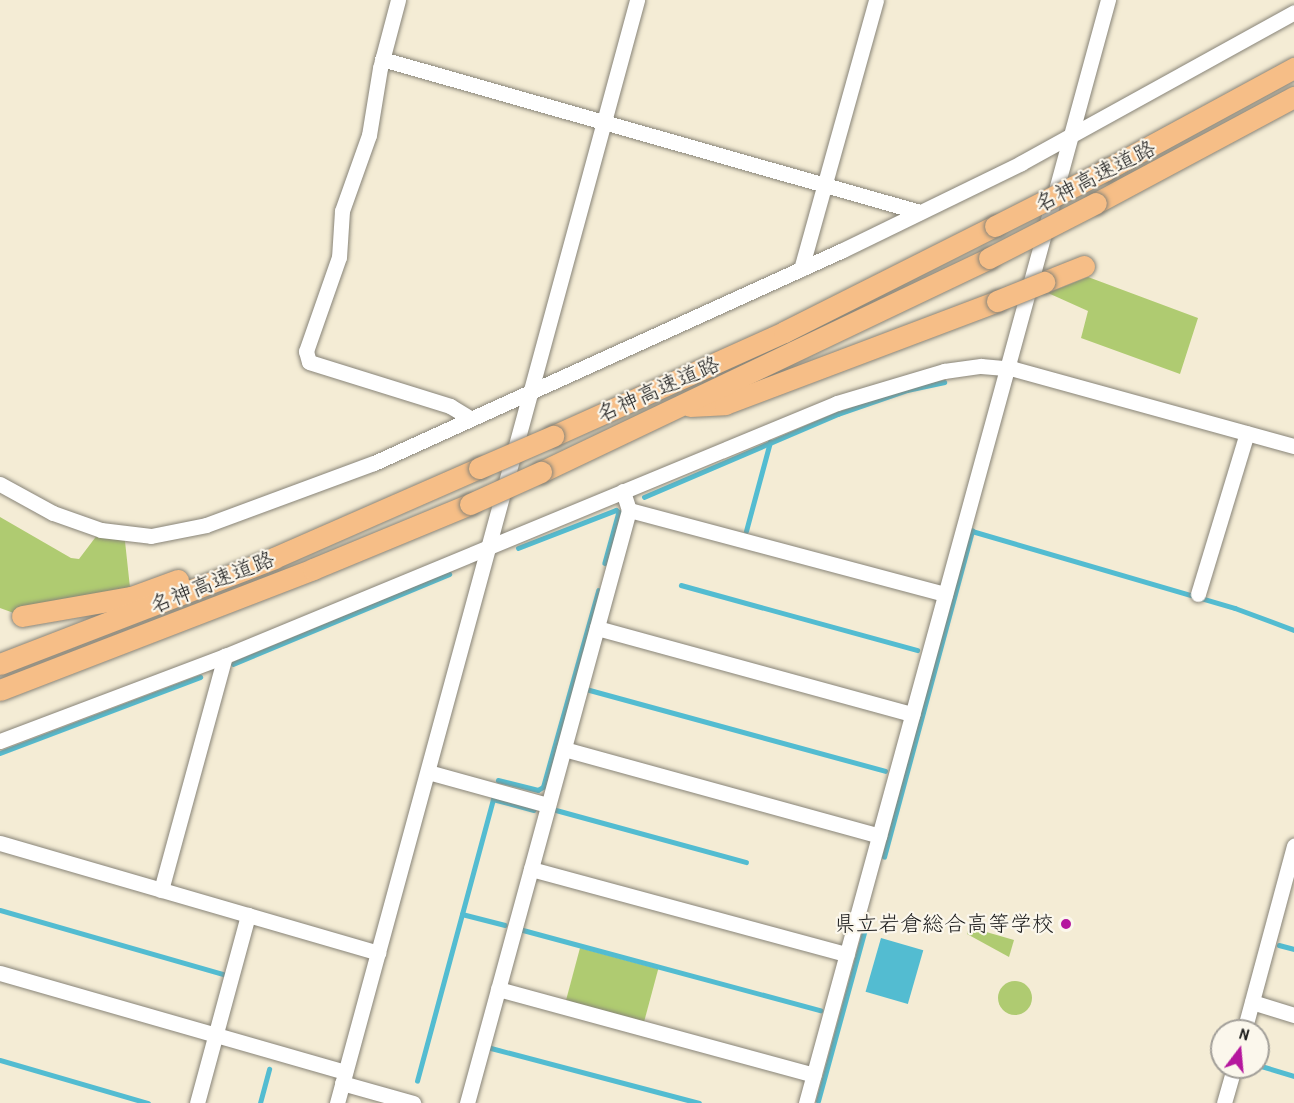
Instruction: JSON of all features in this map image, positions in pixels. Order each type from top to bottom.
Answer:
[{"type":"highway","name":"名神高速道路","points":[[0,664],[274,558],[784,332],[1106,170],[1294,68]]},
{"type":"highway","name":"名神高速道路","points":[[0,690],[313,569],[541,472],[989,258],[1294,97]]},
{"type":"highway","points":[[677,407],[725,404],[1084,266]]},
{"type":"highway","points":[[22,616],[131,597],[222,564],[274,558]]},
{"type":"street","points":[[398,0],[382,59],[369,135],[342,211],[339,257],[306,351],[309,362],[450,406],[470,418]]},
{"type":"street","points":[[337,1103],[637,0]]},
{"type":"street","points":[[801,269],[876,0]]},
{"type":"street","points":[[806,1103],[1108,0]]},
{"type":"street","points":[[0,484],[53,513],[101,530],[151,536],[206,525],[374,462],[801,269],[920,212],[1071,135],[1294,12]]},
{"type":"street","points":[[382,59],[920,212]]},
{"type":"street","points":[[0,741],[225,656],[763,432],[896,383],[981,366],[1007,368],[1294,446]]},
{"type":"street","points":[[1198,594],[1247,432]]},
{"type":"street","points":[[467,1103],[630,510],[623,491]]},
{"type":"street","points":[[630,510],[945,594]]},
{"type":"street","points":[[597,628],[912,714]]},
{"type":"street","points":[[161,890],[225,656]]},
{"type":"street","points":[[564,749],[879,836]]},
{"type":"street","points":[[428,772],[548,805]]},
{"type":"street","points":[[0,843],[378,953]]},
{"type":"street","points":[[1247,1019],[1290,880],[1294,846]]},
{"type":"street","points":[[531,869],[847,954]]},
{"type":"street","points":[[197,1103],[248,915]]},
{"type":"street","points":[[0,973],[215,1035],[413,1103]]},
{"type":"street","points":[[498,989],[814,1075]]},
{"type":"street","points":[[1252,1002],[1294,1015]]},
{"type":"street","points":[[1224,1103],[1231,1079]]},
{"type":"green space","points":[[1088,277],[1198,318],[1180,374],[1081,338],[1088,311],[1048,293]]},
{"type":"green space","points":[[0,517],[71,558],[79,559],[101,530],[124,532],[131,597],[22,616],[0,608]]},
{"type":"green space","points":[[969,927],[1014,940],[1009,957],[967,934]]},
{"type":"green space","points":[[580,948],[658,969],[644,1022],[566,1001]]},
{"type":"green space","points":[[1015,981],[1027,986],[1032,998],[1027,1010],[1015,1015],[1003,1010],[998,998],[1003,986]]},
{"type":"water","points":[[881,938],[923,950],[908,1004],[866,992]]},
{"type":"waterway","points":[[644,497],[838,414],[907,390],[944,382]]},
{"type":"waterway","points":[[746,531],[770,442]]},
{"type":"waterway","points":[[518,548],[616,510],[619,512],[605,563]]},
{"type":"waterway","points":[[884,857],[972,531],[1235,608],[1294,630]]},
{"type":"waterway","points":[[233,664],[449,574]]},
{"type":"waterway","points":[[681,585],[917,650]]},
{"type":"waterway","points":[[498,780],[538,790],[543,787],[598,591]]},
{"type":"waterway","points":[[0,753],[200,677]]},
{"type":"waterway","points":[[586,689],[885,771]]},
{"type":"waterway","points":[[417,1081],[493,799],[534,810]]},
{"type":"waterway","points":[[556,810],[746,862]]},
{"type":"waterway","points":[[0,910],[223,974]]},
{"type":"waterway","points":[[462,914],[505,925]]},
{"type":"waterway","points":[[818,1101],[866,925]]},
{"type":"waterway","points":[[523,930],[820,1010]]},
{"type":"waterway","points":[[1279,945],[1294,949]]},
{"type":"waterway","points":[[491,1048],[699,1103]]},
{"type":"waterway","points":[[0,1060],[148,1103]]},
{"type":"waterway","points":[[260,1103],[269,1069]]},
{"type":"waterway","points":[[1270,1069],[1294,1076]]},
{"type":"place","name":"県立岩倉総合高等学校","points":[[1066,924]]}]
